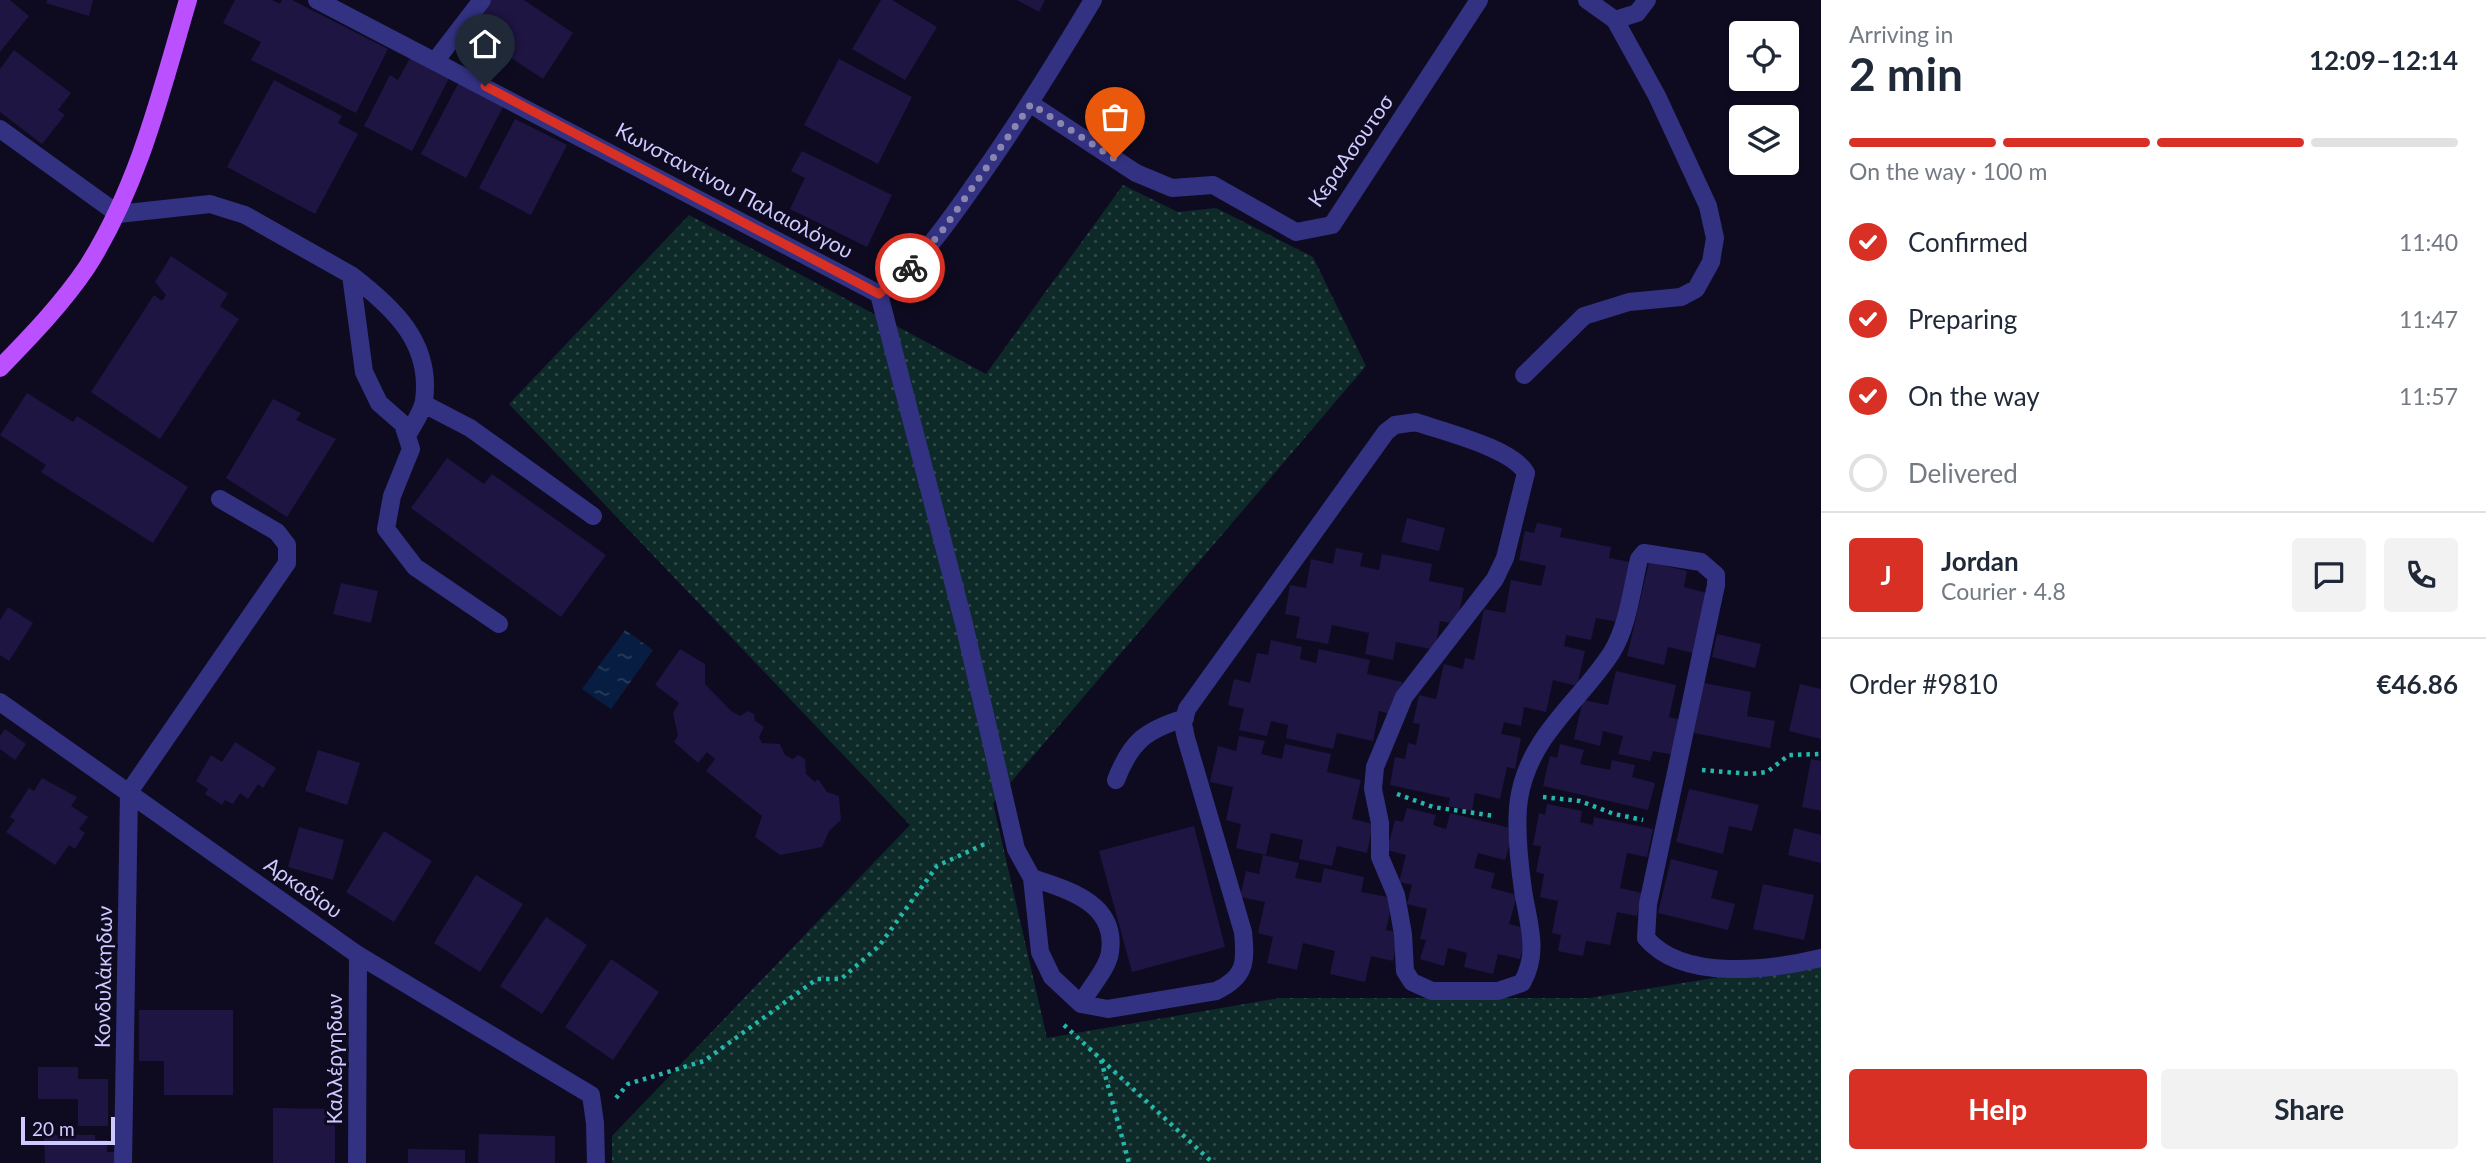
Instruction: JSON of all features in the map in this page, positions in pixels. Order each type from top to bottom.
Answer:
[{"type":"main road","points":[[0,368],[56,309],[86,268],[118,214],[142,158],[188,0]]},
{"type":"street","name":"Κωνσταντίνου Παλαιολόγου","points":[[317,0],[879,294]]},
{"type":"street","points":[[436,60],[482,0]]},
{"type":"street","points":[[1093,0],[1031,104],[942,231],[901,278],[879,294],[964,624],[1016,849],[1032,878],[1040,952],[1052,977],[1081,1004],[1108,1009],[1216,991],[1232,984],[1241,971],[1245,954],[1243,932],[1186,738],[1187,709],[1386,432],[1395,425],[1416,422],[1507,455],[1521,464],[1527,473],[1505,558],[1495,579],[1404,697],[1375,767],[1373,789],[1380,823],[1380,857],[1396,895],[1405,971],[1412,982],[1432,992],[1512,988],[1522,983],[1528,971],[1532,933],[1523,888],[1519,819],[1521,793],[1534,751],[1547,731],[1614,649],[1639,559],[1644,553],[1701,562],[1716,575],[1645,925],[1646,938],[1668,956],[1719,968],[1784,966],[1821,958]]},
{"type":"street","name":"ΚεραΑσουτοσ","points":[[1031,104],[1136,173],[1172,188],[1213,184],[1296,232],[1332,225],[1479,0]]},
{"type":"street","points":[[1524,375],[1584,316],[1629,302],[1681,297],[1696,289],[1711,262],[1715,238],[1708,206],[1657,96],[1615,20],[1587,0]]},
{"type":"street","points":[[1615,20],[1637,13],[1647,0]]},
{"type":"street","points":[[0,129],[118,214],[210,204],[245,215],[351,275],[382,299],[411,331],[424,363],[424,404],[407,436]]},
{"type":"street","points":[[351,275],[364,372],[379,404],[403,424],[411,449],[392,496],[386,529],[415,567],[499,624]]},
{"type":"street","points":[[424,404],[470,428],[593,516]]},
{"type":"street","points":[[129,792],[287,563],[287,545],[277,533],[220,499]]},
{"type":"street","name":"Αρκαδίου","points":[[0,702],[358,955],[591,1095],[595,1123]]},
{"type":"street","points":[[1116,780],[1125,757],[1140,738],[1160,726],[1185,718]]},
{"type":"street","name":"Κονδυλάκηδων","points":[[123,1163],[129,792]]},
{"type":"street","points":[[1032,878],[1085,898],[1100,910],[1109,933],[1110,954],[1081,1004]]},
{"type":"street","name":"Καλλέργηδων","points":[[357,1163],[358,955]]},
{"type":"street","points":[[595,1123],[596,1163]]},
{"type":"path","points":[[1677,766],[1750,774],[1767,772],[1789,755],[1821,754]]},
{"type":"path","points":[[1373,789],[1407,796],[1433,807],[1519,819]]},
{"type":"path","points":[[1521,793],[1580,802],[1614,814],[1665,824]]},
{"type":"path","points":[[595,1123],[628,1084],[704,1061],[817,979],[841,979],[880,946],[937,866],[1012,831]]},
{"type":"path","points":[[1061,1022],[1213,1163]]},
{"type":"path","points":[[1101,1059],[1129,1163]]},
{"type":"green space","points":[[1123,185],[1178,212],[1216,208],[1313,257],[1366,366],[993,803],[1047,1038],[1280,998],[1589,998],[1821,961],[1821,1163],[612,1163],[612,1136],[910,825],[509,404],[689,215],[986,374]]},
{"type":"water","points":[[625,630],[653,650],[611,709],[582,689]]},
{"type":"building","points":[[0,0],[10,0],[29,16],[0,52]]},
{"type":"building","points":[[47,0],[93,0],[89,16],[46,3]]},
{"type":"building","points":[[235,0],[272,0],[280,4],[282,0],[292,0],[388,49],[356,113],[251,60],[261,42],[223,23]]},
{"type":"building","points":[[491,0],[524,0],[573,33],[543,79],[471,31]]},
{"type":"building","points":[[881,0],[892,0],[937,27],[905,80],[852,49]]},
{"type":"building","points":[[1017,0],[1045,0],[1039,12]]},
{"type":"building","points":[[14,50],[71,93],[58,110],[65,115],[42,144],[0,112],[0,69]]},
{"type":"building","points":[[410,58],[449,78],[412,151],[364,126],[390,75],[398,80]]},
{"type":"building","points":[[839,59],[912,97],[878,164],[804,125]]},
{"type":"building","points":[[274,80],[342,116],[338,123],[358,134],[315,214],[227,167]]},
{"type":"building","points":[[459,82],[504,105],[466,178],[421,154]]},
{"type":"building","points":[[515,119],[567,145],[531,215],[479,188]]},
{"type":"building","points":[[802,151],[892,195],[867,247],[790,209],[805,178],[791,171]]},
{"type":"building","points":[[171,256],[228,294],[220,306],[239,319],[160,439],[91,392],[154,295],[162,301],[166,295],[155,282]]},
{"type":"building","points":[[27,393],[73,422],[77,416],[188,487],[153,543],[41,472],[46,465],[0,435]]},
{"type":"building","points":[[273,399],[301,413],[296,420],[336,439],[287,517],[226,478]]},
{"type":"building","points":[[447,458],[484,484],[492,474],[606,555],[561,617],[411,508]]},
{"type":"building","points":[[1407,518],[1445,528],[1439,551],[1401,542]]},
{"type":"building","points":[[1537,523],[1562,528],[1560,537],[1611,547],[1609,558],[1630,562],[1618,622],[1596,618],[1591,640],[1566,635],[1564,646],[1585,651],[1577,686],[1553,680],[1546,712],[1524,707],[1521,726],[1504,722],[1501,734],[1521,738],[1515,769],[1507,767],[1500,799],[1475,793],[1472,811],[1448,806],[1450,798],[1390,785],[1395,757],[1405,759],[1408,743],[1416,745],[1420,724],[1413,723],[1419,695],[1436,699],[1444,664],[1463,669],[1465,658],[1474,660],[1484,609],[1505,613],[1511,580],[1541,586],[1546,566],[1519,560],[1525,531],[1534,533]]},
{"type":"building","points":[[1336,548],[1363,553],[1360,566],[1379,570],[1382,554],[1432,564],[1429,581],[1464,588],[1457,624],[1440,621],[1435,650],[1396,642],[1393,660],[1365,654],[1369,633],[1332,625],[1328,644],[1296,638],[1300,617],[1285,614],[1290,585],[1306,588],[1311,559],[1333,564]]},
{"type":"building","points":[[1649,562],[1687,571],[1684,587],[1707,593],[1693,653],[1668,647],[1664,665],[1627,656]]},
{"type":"building","points":[[341,583],[378,591],[371,623],[333,614]]},
{"type":"building","points":[[8,607],[33,623],[9,661],[0,655],[0,620]]},
{"type":"building","points":[[1717,634],[1761,644],[1755,668],[1712,657]]},
{"type":"building","points":[[1271,640],[1302,647],[1300,659],[1316,663],[1319,649],[1370,660],[1367,674],[1402,682],[1394,715],[1379,711],[1373,741],[1337,733],[1333,749],[1286,738],[1288,725],[1271,721],[1267,736],[1239,730],[1244,709],[1228,705],[1234,679],[1250,683],[1257,653],[1268,655]]},
{"type":"building","points":[[680,649],[705,664],[705,684],[731,711],[740,716],[748,711],[754,714],[755,721],[764,727],[759,737],[762,743],[780,744],[785,755],[793,759],[798,755],[805,759],[806,774],[815,782],[818,779],[827,792],[839,796],[841,820],[829,831],[822,847],[780,855],[755,837],[762,816],[706,771],[715,759],[707,752],[698,763],[674,742],[678,736],[673,713],[679,703],[655,685]]},
{"type":"building","points":[[1616,671],[1676,685],[1669,717],[1682,720],[1674,755],[1653,751],[1650,761],[1618,754],[1623,736],[1603,731],[1600,746],[1574,739],[1583,700],[1608,705]]},
{"type":"building","points":[[1704,683],[1751,692],[1747,716],[1775,721],[1770,748],[1694,733]]},
{"type":"building","points":[[1800,684],[1821,689],[1821,739],[1789,731]]},
{"type":"building","points":[[5,729],[26,744],[15,760],[0,749],[0,736]]},
{"type":"building","points":[[1239,736],[1265,741],[1261,754],[1282,759],[1285,744],[1331,754],[1327,772],[1361,780],[1352,819],[1373,824],[1367,853],[1337,846],[1332,866],[1299,859],[1303,840],[1271,833],[1266,855],[1236,848],[1241,824],[1226,820],[1233,787],[1210,782],[1218,746],[1236,751]]},
{"type":"building","points":[[235,742],[276,768],[263,788],[258,784],[248,799],[240,793],[233,804],[225,800],[222,805],[205,794],[208,789],[196,781],[211,755],[222,762]]},
{"type":"building","points":[[1560,744],[1584,750],[1580,764],[1610,770],[1612,760],[1635,765],[1632,777],[1655,783],[1648,810],[1543,786],[1550,756],[1557,758]]},
{"type":"building","points":[[318,750],[360,763],[347,805],[305,791]]},
{"type":"building","points":[[1811,759],[1821,761],[1821,811],[1802,807]]},
{"type":"building","points":[[42,778],[77,797],[71,806],[88,817],[79,829],[85,833],[75,849],[69,845],[55,865],[6,832],[15,820],[10,817],[29,788],[34,791]]},
{"type":"building","points":[[1689,789],[1759,805],[1752,831],[1729,826],[1723,854],[1676,842]]},
{"type":"building","points":[[1547,804],[1582,811],[1580,822],[1593,825],[1594,817],[1653,829],[1647,857],[1627,853],[1620,888],[1642,893],[1637,916],[1617,912],[1610,945],[1586,941],[1583,956],[1558,951],[1561,935],[1552,933],[1558,901],[1540,897],[1544,874],[1536,872],[1541,846],[1533,845],[1539,813],[1545,815]]},
{"type":"building","points":[[1407,808],[1436,815],[1433,825],[1446,829],[1450,813],[1514,829],[1505,860],[1478,853],[1474,868],[1495,873],[1491,888],[1517,895],[1509,924],[1528,929],[1520,959],[1498,954],[1493,974],[1464,967],[1467,953],[1448,948],[1444,966],[1420,959],[1426,940],[1420,939],[1427,909],[1407,904],[1412,885],[1399,882],[1406,855],[1387,850],[1395,820],[1403,822]]},
{"type":"building","points":[[1194,826],[1225,947],[1132,972],[1099,851]]},
{"type":"building","points":[[299,827],[344,840],[333,880],[288,867]]},
{"type":"building","points":[[1794,828],[1821,835],[1821,863],[1788,855]]},
{"type":"building","points":[[384,831],[432,861],[394,922],[346,892]]},
{"type":"building","points":[[1263,855],[1299,863],[1295,878],[1321,883],[1324,868],[1364,877],[1361,892],[1393,898],[1386,930],[1399,932],[1393,961],[1371,956],[1365,982],[1330,974],[1335,951],[1303,943],[1297,970],[1267,963],[1273,937],[1258,933],[1265,902],[1240,897],[1246,871],[1259,874]]},
{"type":"building","points":[[1671,859],[1718,871],[1711,898],[1735,904],[1728,930],[1658,913]]},
{"type":"building","points":[[476,875],[523,904],[480,972],[434,943]]},
{"type":"building","points":[[1763,884],[1814,895],[1804,940],[1753,929]]},
{"type":"building","points":[[546,917],[587,945],[542,1014],[500,986]]},
{"type":"building","points":[[611,959],[659,992],[613,1060],[565,1027]]},
{"type":"building","points":[[139,1010],[233,1010],[233,1095],[164,1095],[164,1061],[139,1061]]},
{"type":"building","points":[[38,1067],[78,1067],[78,1079],[108,1079],[108,1126],[78,1126],[78,1099],[38,1099]]},
{"type":"building","points":[[273,1108],[335,1109],[335,1163],[273,1163]]},
{"type":"building","points":[[479,1134],[555,1136],[555,1163],[478,1163]]},
{"type":"building","points":[[44,1135],[95,1135],[95,1140],[107,1140],[107,1152],[114,1152],[114,1163],[45,1163]]},
{"type":"building","points":[[408,1149],[465,1150],[465,1163],[408,1163]]},
{"type":"way so far","points":[[910,268],[942,231],[1031,104],[1115,159]]},
{"type":"route","points":[[485,86],[879,294],[910,268]]}]
